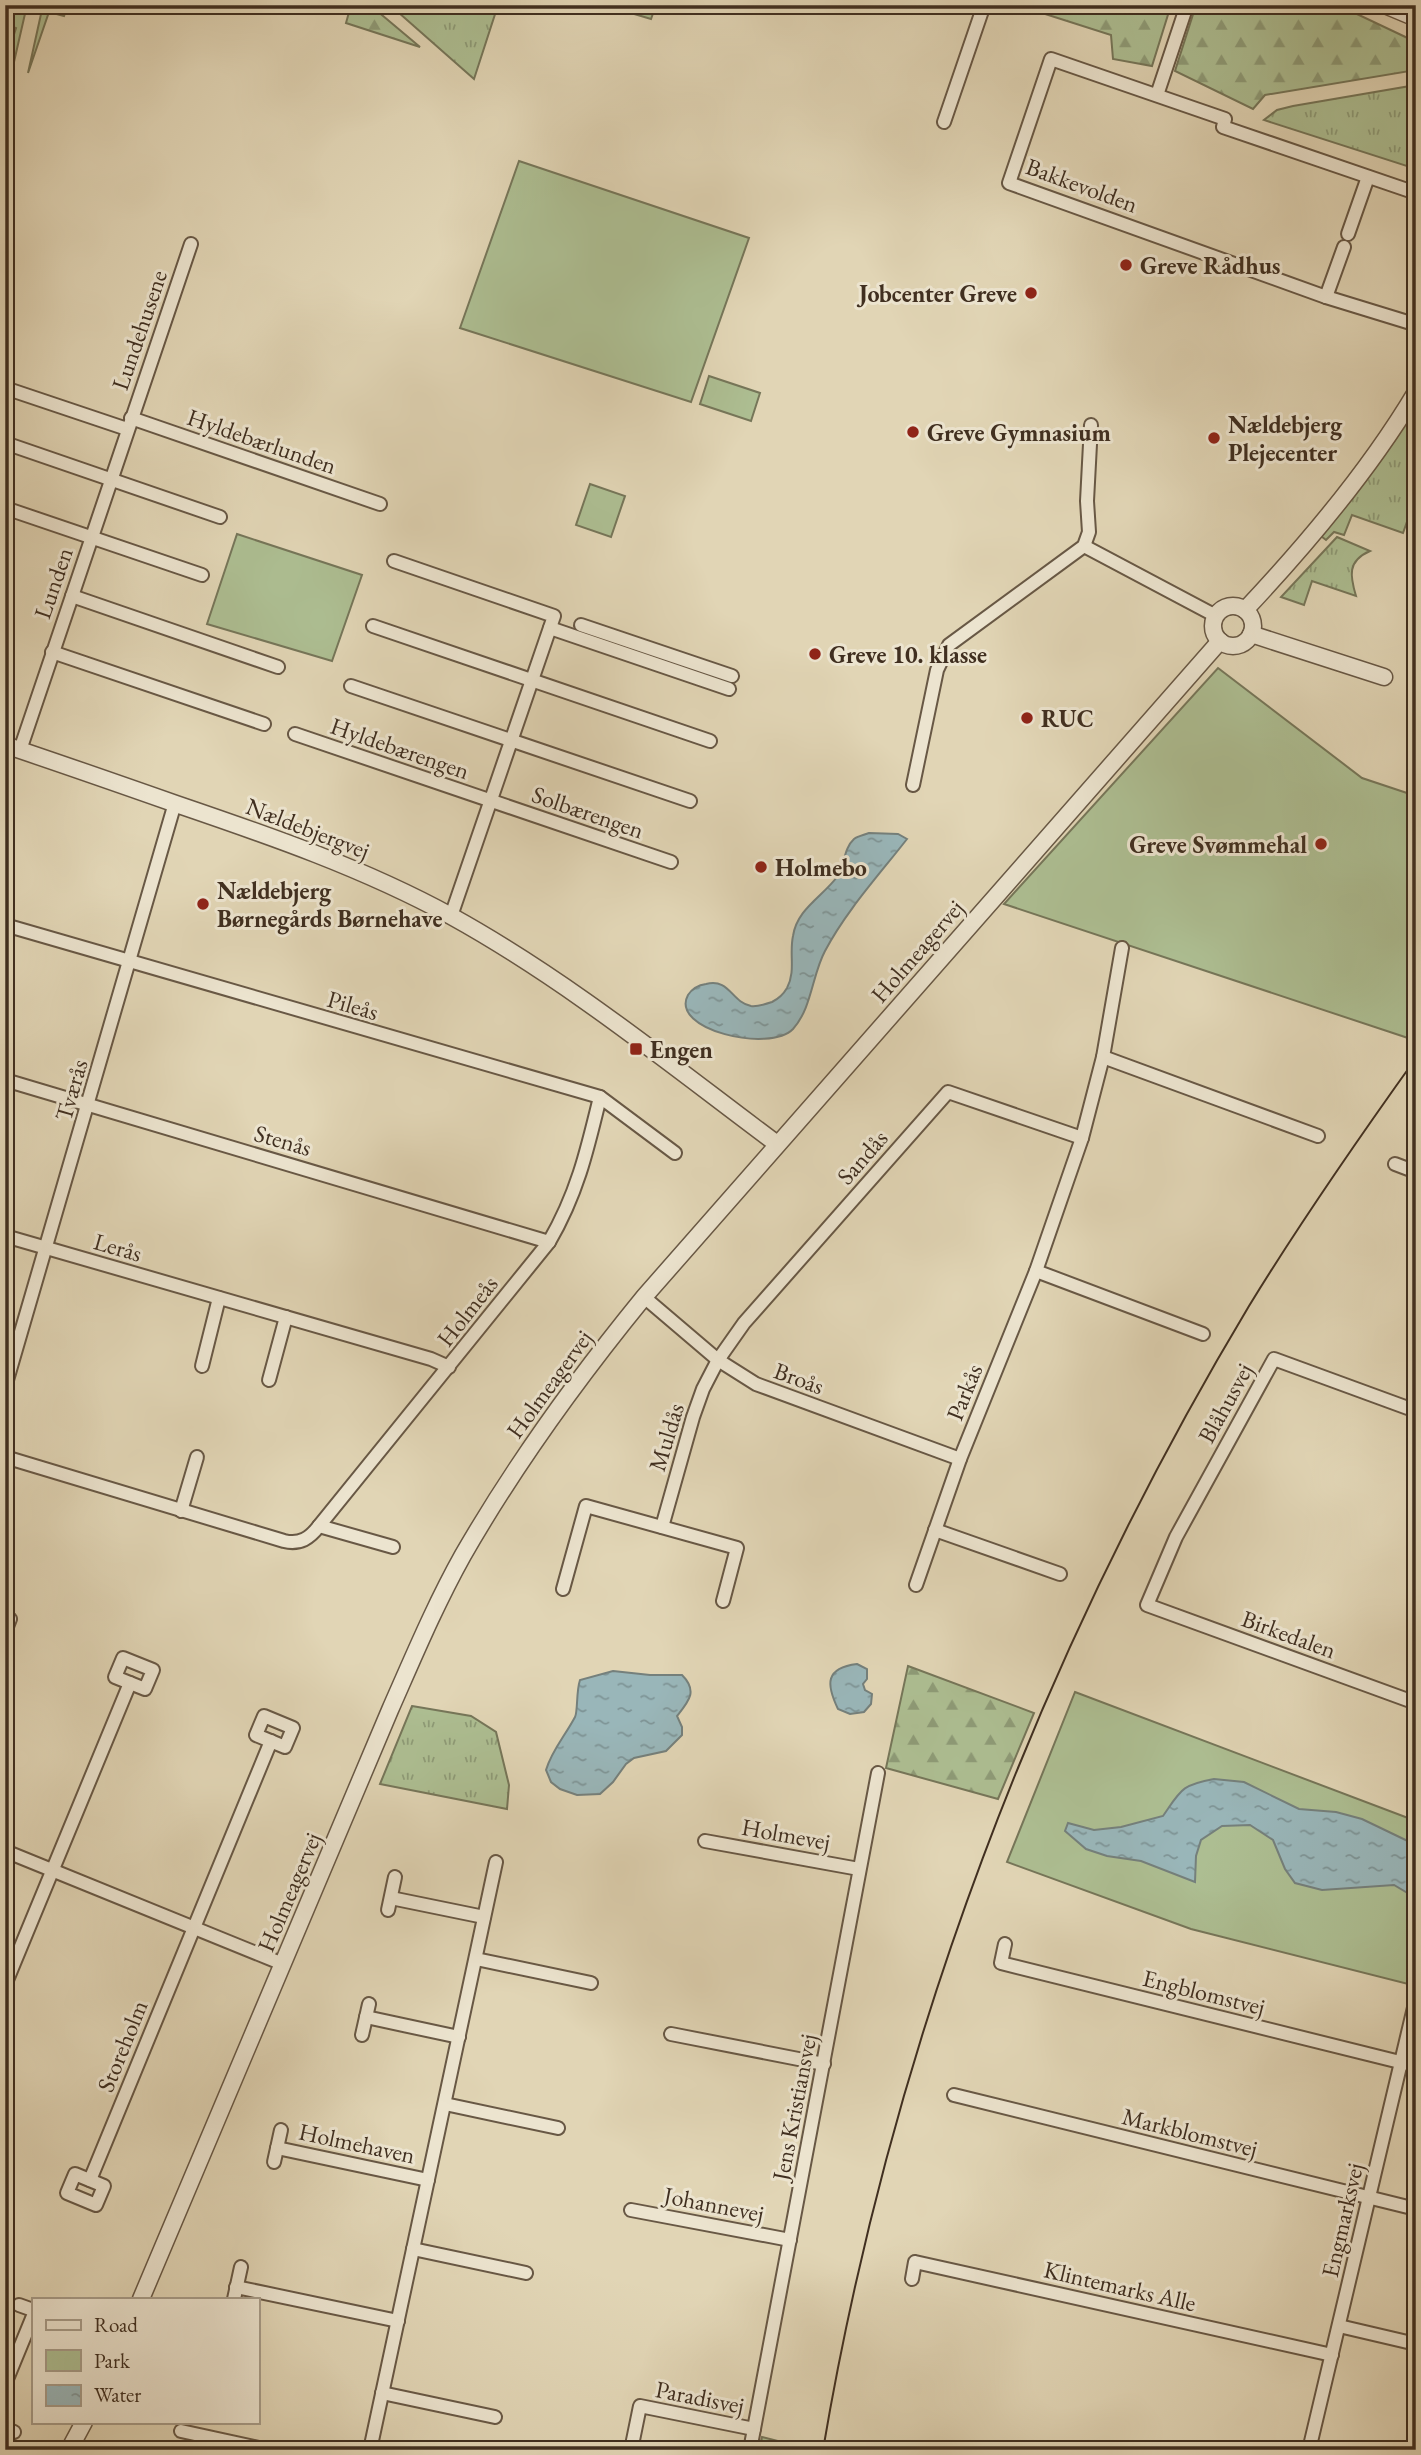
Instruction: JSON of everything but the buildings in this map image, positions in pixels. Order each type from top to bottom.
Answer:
[{"type":"street","points":[[944,122],[984,5]]},
{"type":"street","points":[[1157,95],[1187,5]]},
{"type":"street","points":[[1385,5],[1416,18]]},
{"type":"street","name":"Bakkevolden","points":[[1414,324],[1326,298],[1009,183],[1051,59],[1225,119],[1223,127],[1416,193]]},
{"type":"street","points":[[1326,298],[1368,177]]},
{"type":"street","name":"Lundehusene","points":[[129,424],[191,244]]},
{"type":"street","name":"Hyldebærlunden","points":[[5,388],[380,503]]},
{"type":"street","points":[[1245,610],[1345,494],[1416,392]]},
{"type":"street","name":"Lunden","points":[[13,748],[52,652],[129,424]]},
{"type":"street","points":[[913,785],[937,670],[949,645],[1084,546],[1088,532],[1091,425]]},
{"type":"street","points":[[5,443],[220,517]]},
{"type":"street","points":[[5,508],[202,575]]},
{"type":"street","points":[[1084,546],[1216,616]]},
{"type":"street","points":[[394,561],[729,689]]},
{"type":"street","points":[[72,596],[278,667]]},
{"type":"street","points":[[1232,606],[1245,610],[1252,621],[1251,634],[1241,644],[1227,645],[1220,641],[1214,629],[1216,616],[1220,611],[1232,606]]},
{"type":"street","points":[[451,916],[552,622]]},
{"type":"street","points":[[581,625],[726,673],[715,684]]},
{"type":"street","points":[[373,626],[710,741]]},
{"type":"street","points":[[1251,634],[1384,677]]},
{"type":"street","name":"Holmeagervej","points":[[141,2298],[430,1620],[462,1558],[548,1419],[644,1297],[1220,641]]},
{"type":"street","points":[[52,652],[264,724]]},
{"type":"street","name":"Hyldebærengen","points":[[351,686],[512,740]]},
{"type":"street","name":"Hyldebærengen","points":[[295,734],[491,801]]},
{"type":"street","name":"Solbærengen","points":[[512,740],[690,801]]},
{"type":"street","name":"Nældebjergvej","points":[[13,748],[313,851],[451,916],[527,962],[777,1144]]},
{"type":"street","name":"Solbærengen","points":[[491,801],[671,862]]},
{"type":"street","name":"Tværås","points":[[5,1387],[175,803]]},
{"type":"street","name":"Pileås","points":[[5,925],[600,1097],[675,1153]]},
{"type":"street","name":"Parkås","points":[[916,1585],[960,1459],[1036,1271],[1082,1138],[1103,1057],[1122,948]]},
{"type":"street","points":[[1103,1057],[1318,1136]]},
{"type":"street","name":"Stenås","points":[[5,1080],[549,1241]]},
{"type":"street","name":"Sandås","points":[[718,1360],[744,1323],[948,1091],[1082,1138]]},
{"type":"street","name":"Holmeås","points":[[5,1457],[291,1542],[306,1539],[320,1526],[549,1241],[564,1216],[579,1179],[600,1097]]},
{"type":"street","points":[[1395,1164],[1416,1172]]},
{"type":"street","name":"Lerås","points":[[5,1236],[431,1359],[449,1367]]},
{"type":"street","points":[[1036,1271],[1203,1334]]},
{"type":"street","name":"Broås","points":[[644,1297],[718,1360],[756,1384],[960,1459]]},
{"type":"street","points":[[201,1366],[219,1298]]},
{"type":"street","points":[[269,1380],[286,1317]]},
{"type":"street","name":"Blåhusvej","points":[[1147,1605],[1175,1537],[1274,1359],[1416,1411]]},
{"type":"street","name":"Muldås","points":[[662,1528],[692,1417],[718,1360]]},
{"type":"street","points":[[181,1511],[197,1457]]},
{"type":"street","points":[[563,1589],[586,1507],[737,1548],[723,1601]]},
{"type":"street","points":[[320,1526],[393,1547]]},
{"type":"street","points":[[934,1530],[1060,1574]]},
{"type":"street","name":"Birkedalen","points":[[1147,1605],[1416,1703]]},
{"type":"street","points":[[5,1617],[10,1619],[5,1632]]},
{"type":"street","points":[[5,1985],[130,1683]]},
{"type":"street","name":"Storeholm","points":[[90,2180],[271,1741]]},
{"type":"street","name":"Jens Kristiansvej","points":[[750,2450],[878,1773]]},
{"type":"street","name":"Holmevej","points":[[705,1841],[859,1869]]},
{"type":"street","points":[[5,1851],[283,1964]]},
{"type":"street","name":"Holmehaven","points":[[370,2450],[496,1861]]},
{"type":"street","points":[[395,1877],[390,1904],[484,1917]]},
{"type":"street","name":"Engblomstvej","points":[[1005,1944],[1001,1963],[1416,2066]]},
{"type":"street","points":[[476,1959],[591,1983]]},
{"type":"street","name":"Engmarksvej","points":[[1309,2450],[1416,1999]]},
{"type":"street","points":[[362,2035],[369,2004]]},
{"type":"street","points":[[366,2017],[459,2037]]},
{"type":"street","points":[[671,2034],[824,2064]]},
{"type":"street","name":"Markblomstvej","points":[[954,2095],[1416,2209]]},
{"type":"street","points":[[444,2104],[558,2128]]},
{"type":"street","name":"Holmehaven","points":[[274,2162],[281,2130]]},
{"type":"street","name":"Holmehaven","points":[[277,2148],[428,2180]]},
{"type":"street","name":"Johannevej","points":[[631,2210],[790,2240]]},
{"type":"street","points":[[413,2249],[526,2273]]},
{"type":"street","name":"Klintemarks Alle","points":[[912,2279],[915,2262],[1332,2355]]},
{"type":"street","points":[[241,2267],[235,2293],[398,2321]]},
{"type":"street","points":[[19,2305],[32,2310]]},
{"type":"street","points":[[5,2384],[32,2318]]},
{"type":"street","points":[[1339,2326],[1416,2344]]},
{"type":"street","points":[[382,2393],[495,2417]]},
{"type":"street","name":"Paradisvej","points":[[631,2450],[640,2406],[754,2429]]},
{"type":"street","points":[[69,2450],[83,2424]]},
{"type":"street","points":[[181,2431],[214,2444],[268,2450]]},
{"type":"green space","points":[[15,5],[27,5],[6,97],[5,63],[16,28],[5,24],[5,19],[10,20]]},
{"type":"green space","points":[[43,5],[68,5],[64,16],[49,12],[28,73]]},
{"type":"green space","points":[[351,5],[370,5],[420,47],[346,23]]},
{"type":"green space","points":[[390,5],[498,5],[474,79]]},
{"type":"green space","points":[[604,5],[656,5],[651,19]]},
{"type":"green space","points":[[1017,5],[1171,5],[1152,66],[1113,59],[1111,35]]},
{"type":"green space","points":[[1196,5],[1338,5],[1416,42],[1416,70],[1265,95],[1253,109],[1175,71]]},
{"type":"green space","points":[[1416,85],[1416,169],[1264,120],[1277,110],[1293,106]]},
{"type":"green space","points":[[519,161],[749,238],[691,402],[460,328]]},
{"type":"green space","points":[[709,376],[760,393],[751,421],[700,404]]},
{"type":"green space","points":[[1416,407],[1416,496],[1403,533],[1352,515],[1344,535],[1334,532],[1326,540],[1321,536],[1368,477]]},
{"type":"green space","points":[[590,484],[625,496],[611,537],[576,525]]},
{"type":"green space","points":[[237,534],[362,575],[332,661],[207,624]]},
{"type":"green space","points":[[1337,537],[1370,551],[1357,559],[1352,570],[1356,596],[1312,581],[1304,605],[1281,597]]},
{"type":"green space","points":[[1218,668],[1362,778],[1416,796],[1416,1032],[1411,1039],[1004,904]]},
{"type":"green space","points":[[908,1666],[1034,1713],[998,1799],[886,1768]]},
{"type":"green space","points":[[1075,1692],[1416,1821],[1416,1986],[1191,1929],[1007,1862]]},
{"type":"green space","points":[[412,1706],[471,1716],[496,1732],[509,1785],[507,1809],[380,1784]]},
{"type":"green space","points":[[762,2437],[813,2450],[759,2450]]},
{"type":"water","points":[[869,833],[898,834],[907,839],[833,936],[821,960],[804,1011],[793,1029],[781,1036],[745,1038],[725,1034],[693,1018],[686,1007],[688,995],[698,986],[720,984],[744,1004],[751,1006],[772,1002],[782,995],[790,982],[792,943],[799,918],[837,877],[850,843]]},
{"type":"water","points":[[857,1664],[867,1669],[867,1679],[863,1684],[865,1690],[872,1694],[871,1704],[864,1712],[850,1714],[838,1709],[830,1685],[834,1673],[839,1669]]},
{"type":"water","points":[[613,1671],[682,1675],[691,1691],[688,1701],[677,1716],[682,1735],[666,1751],[634,1758],[600,1794],[577,1795],[560,1789],[551,1782],[546,1770],[555,1749],[575,1717],[580,1680]]},
{"type":"water","points":[[1214,1779],[1244,1782],[1299,1809],[1336,1812],[1362,1819],[1416,1845],[1416,1898],[1394,1885],[1322,1890],[1295,1883],[1285,1869],[1273,1840],[1250,1825],[1222,1826],[1201,1840],[1196,1856],[1195,1882],[1141,1861],[1107,1856],[1086,1849],[1065,1831],[1068,1823],[1094,1830],[1121,1827],[1163,1816],[1188,1786]]},
{"type":"tram line","points":[[823,2450],[852,2299],[889,2150],[932,2003],[983,1858],[1040,1716],[1103,1576],[1173,1439],[1249,1306],[1289,1243],[1416,1058]]},
{"type":"place","name":"Greve Rådhus","points":[[1126,265]]},
{"type":"place","name":"Jobcenter Greve","points":[[1031,293]]},
{"type":"place","name":"Greve Gymnasium","points":[[913,432]]},
{"type":"place","name":"Nældebjerg Plejecenter","points":[[1214,438]]},
{"type":"place","name":"Greve 10. klasse","points":[[815,654]]},
{"type":"place","name":"RUC","points":[[1027,718]]},
{"type":"place","name":"Greve Svømmehal","points":[[1321,844]]},
{"type":"place","name":"Holmebo","points":[[761,867]]},
{"type":"place","name":"Nældebjerg Børnegårds Børnehave","points":[[203,904]]},
{"type":"place","name":"Engen","points":[[636,1049]]}]
